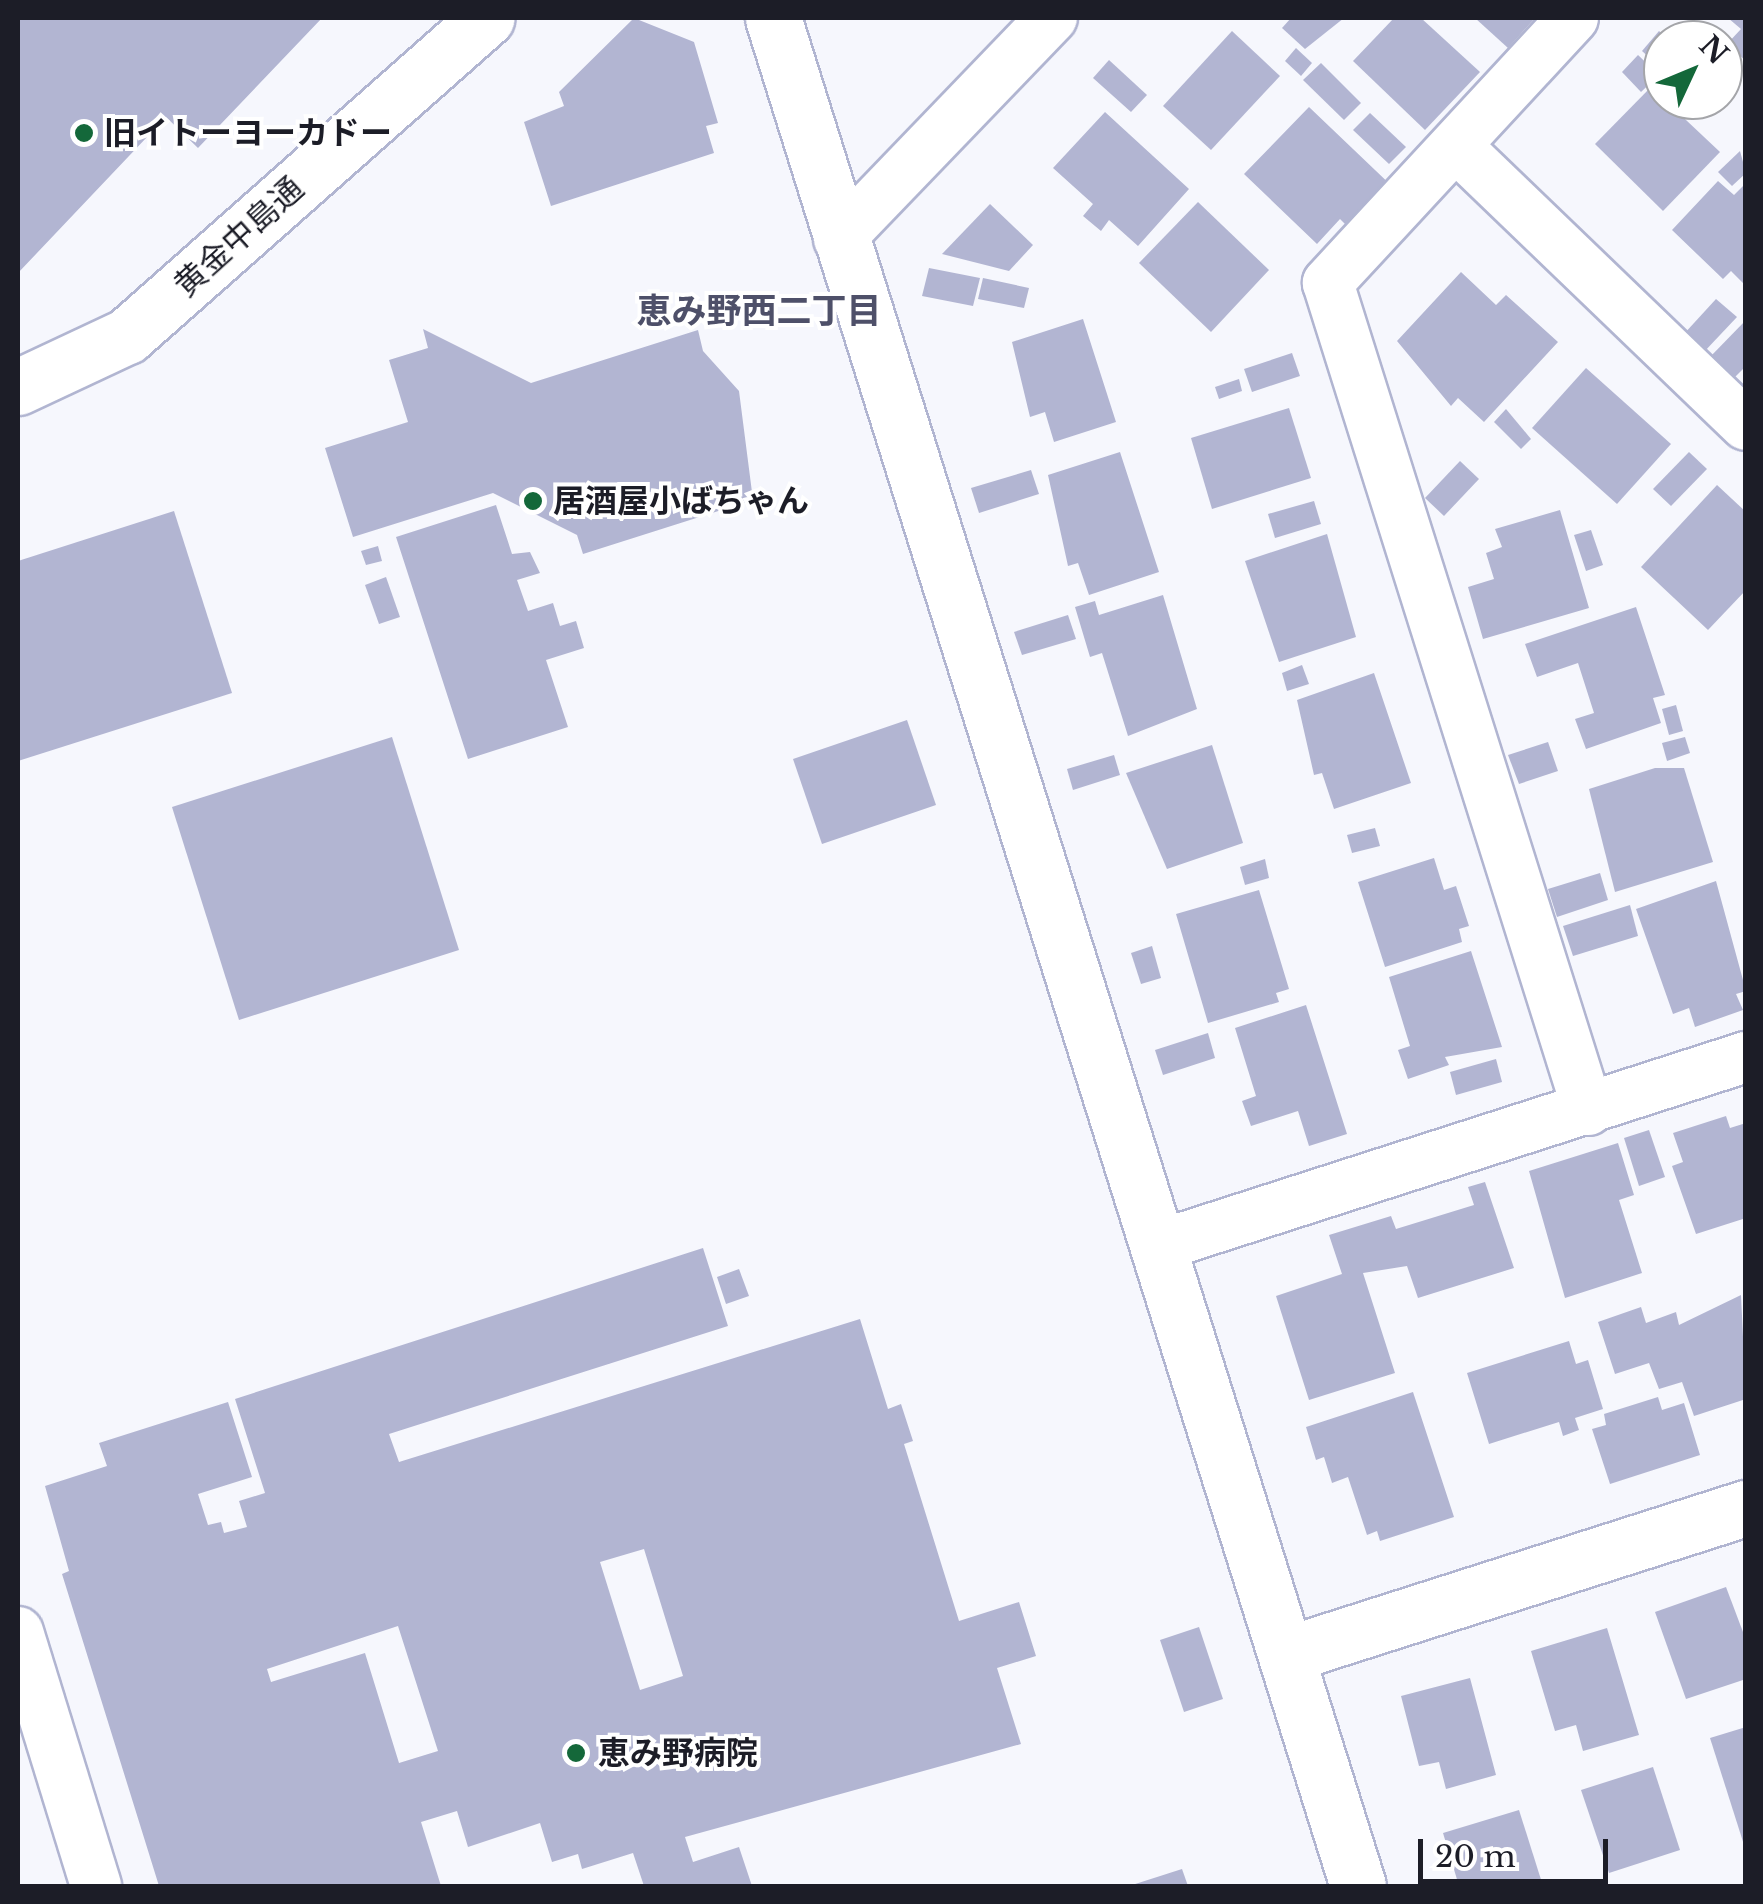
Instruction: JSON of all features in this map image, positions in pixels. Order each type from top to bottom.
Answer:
[{"type":"street","name":"黄金中島通","points":[[18,387],[127,336],[486,18]]},
{"type":"street","points":[[772,18],[1358,1886]]},
{"type":"street","points":[[839,239],[1052,18]]},
{"type":"street","points":[[1573,18],[1328,283],[1588,1110]]},
{"type":"street","points":[[1456,146],[1746,425]]},
{"type":"street","points":[[1158,1246],[1746,1057]]},
{"type":"street","points":[[1288,1654],[1746,1508]]},
{"type":"street","points":[[18,1632],[96,1886]]},
{"type":"building","name":"旧イトーヨーカドー","points":[[18,18],[322,18],[198,148],[166,117],[18,273]]},
{"type":"building","points":[[634,18],[694,42],[718,123],[706,126],[714,153],[551,206],[524,122],[564,106],[559,92]]},
{"type":"building","points":[[1291,18],[1344,18],[1305,49],[1282,28]]},
{"type":"building","points":[[1394,18],[1421,18],[1480,72],[1425,130],[1353,61]]},
{"type":"building","points":[[1475,18],[1535,18],[1508,48]]},
{"type":"building","points":[[1728,18],[1746,18],[1746,61],[1743,20]]},
{"type":"building","points":[[1232,31],[1280,76],[1211,150],[1163,106]]},
{"type":"building","points":[[1296,48],[1312,63],[1301,76],[1285,61]]},
{"type":"building","points":[[1638,55],[1643,60],[1643,90],[1641,92],[1622,72]]},
{"type":"building","points":[[1109,60],[1147,95],[1131,112],[1093,78]]},
{"type":"building","points":[[1321,63],[1361,103],[1344,120],[1303,80]]},
{"type":"building","points":[[1643,95],[1643,120],[1686,120],[1720,152],[1663,211],[1595,144]]},
{"type":"building","points":[[1309,107],[1397,191],[1356,235],[1340,219],[1317,244],[1244,174]]},
{"type":"building","points":[[1105,112],[1189,189],[1138,246],[1109,220],[1101,231],[1083,216],[1093,204],[1053,168]]},
{"type":"building","points":[[1370,113],[1406,147],[1389,164],[1353,130]]},
{"type":"building","points":[[1740,151],[1746,173],[1732,186],[1718,172]]},
{"type":"building","points":[[1718,181],[1734,195],[1746,183],[1746,286],[1731,271],[1723,279],[1672,230]]},
{"type":"building","points":[[1198,202],[1269,270],[1211,332],[1139,263]]},
{"type":"building","points":[[990,204],[1033,245],[1009,271],[942,254]]},
{"type":"building","points":[[929,268],[980,278],[973,306],[922,296]]},
{"type":"building","points":[[1461,272],[1496,305],[1506,295],[1558,342],[1484,422],[1458,398],[1451,406],[1397,341]]},
{"type":"building","points":[[983,278],[1029,288],[1024,308],[978,299]]},
{"type":"building","points":[[1716,299],[1737,317],[1703,353],[1683,335]]},
{"type":"building","points":[[1083,319],[1116,422],[1054,442],[1045,412],[1030,417],[1012,342]]},
{"type":"building","points":[[1746,320],[1746,366],[1733,379],[1710,357]]},
{"type":"building","points":[[423,329],[531,383],[698,330],[703,351],[739,391],[753,500],[583,554],[577,535],[493,493],[353,537],[325,448],[408,422],[389,360],[428,348]]},
{"type":"building","points":[[1292,353],[1300,376],[1252,392],[1244,369]]},
{"type":"building","points":[[1586,368],[1671,444],[1617,504],[1532,428]]},
{"type":"building","points":[[1239,379],[1242,391],[1219,399],[1215,387]]},
{"type":"building","points":[[1289,408],[1311,478],[1212,509],[1191,438]]},
{"type":"building","points":[[1506,409],[1531,439],[1521,449],[1494,422]]},
{"type":"building","points":[[1120,452],[1159,572],[1089,595],[1078,563],[1068,566],[1048,475]]},
{"type":"building","points":[[1689,452],[1707,469],[1671,506],[1653,489]]},
{"type":"building","points":[[1460,461],[1479,479],[1444,516],[1425,498]]},
{"type":"building","points":[[1031,470],[1039,494],[979,513],[971,488]]},
{"type":"building","points":[[1717,485],[1746,512],[1746,590],[1708,630],[1641,567]]},
{"type":"building","points":[[1314,501],[1321,524],[1275,538],[1268,514]]},
{"type":"building","points":[[496,505],[512,554],[530,552],[540,573],[517,580],[528,611],[553,603],[560,626],[576,621],[584,648],[546,660],[568,727],[468,759],[396,537]]},
{"type":"building","points":[[1560,510],[1589,608],[1483,639],[1468,587],[1494,579],[1486,553],[1502,547],[1495,529]]},
{"type":"building","points":[[174,511],[232,693],[18,761],[18,561]]},
{"type":"building","points":[[1591,530],[1603,565],[1586,571],[1574,535]]},
{"type":"building","points":[[1327,534],[1356,637],[1279,662],[1245,561]]},
{"type":"building","points":[[378,546],[382,561],[366,565],[361,551]]},
{"type":"building","points":[[386,577],[400,617],[379,624],[365,585]]},
{"type":"building","points":[[1163,595],[1197,709],[1128,736],[1102,653],[1090,657],[1075,607],[1095,601],[1099,615]]},
{"type":"building","points":[[1636,607],[1665,695],[1653,698],[1661,723],[1586,749],[1575,719],[1594,713],[1578,663],[1537,677],[1525,644]]},
{"type":"building","points":[[1068,615],[1076,639],[1022,655],[1014,632]]},
{"type":"building","points":[[1302,665],[1309,684],[1287,691],[1282,673]]},
{"type":"building","points":[[1374,673],[1411,783],[1334,809],[1322,773],[1314,775],[1297,700]]},
{"type":"building","points":[[1676,705],[1683,731],[1669,735],[1662,709]]},
{"type":"building","points":[[907,720],[936,805],[822,844],[793,759]]},
{"type":"building","points":[[392,737],[459,950],[239,1020],[172,807]]},
{"type":"building","points":[[1685,737],[1690,753],[1667,761],[1662,743]]},
{"type":"building","points":[[1548,742],[1558,771],[1519,784],[1508,755]]},
{"type":"building","points":[[1212,745],[1243,843],[1167,869],[1126,773]]},
{"type":"building","points":[[1114,755],[1120,775],[1073,790],[1067,769]]},
{"type":"building","points":[[1655,768],[1684,768],[1713,862],[1615,892],[1589,789]]},
{"type":"building","points":[[1375,828],[1380,846],[1352,853],[1347,835]]},
{"type":"building","points":[[1434,858],[1444,890],[1456,886],[1469,926],[1459,929],[1462,942],[1385,967],[1358,882]]},
{"type":"building","points":[[1265,859],[1269,878],[1245,885],[1240,867]]},
{"type":"building","points":[[1600,873],[1608,900],[1557,917],[1548,889]]},
{"type":"building","points":[[1716,881],[1746,991],[1736,994],[1743,1010],[1695,1027],[1689,1008],[1673,1014],[1636,909]]},
{"type":"building","points":[[1259,890],[1289,989],[1276,993],[1279,1002],[1208,1023],[1176,914]]},
{"type":"building","points":[[1630,905],[1638,936],[1573,956],[1563,926]]},
{"type":"building","points":[[1152,946],[1161,978],[1141,984],[1131,953]]},
{"type":"building","points":[[1471,951],[1502,1047],[1445,1057],[1449,1065],[1408,1079],[1398,1050],[1410,1046],[1389,977]]},
{"type":"building","points":[[1306,1005],[1347,1134],[1309,1146],[1298,1111],[1251,1126],[1242,1101],[1256,1096],[1235,1028]]},
{"type":"building","points":[[1208,1033],[1215,1058],[1163,1075],[1155,1050]]},
{"type":"building","points":[[1496,1059],[1502,1082],[1456,1095],[1450,1072]]},
{"type":"building","points":[[1726,1116],[1730,1128],[1746,1123],[1746,1218],[1696,1234],[1672,1166],[1683,1162],[1673,1133]]},
{"type":"building","points":[[1649,1130],[1665,1177],[1639,1186],[1624,1138]]},
{"type":"building","points":[[1618,1143],[1634,1195],[1619,1200],[1642,1273],[1565,1298],[1529,1171]]},
{"type":"building","points":[[1485,1182],[1514,1268],[1418,1298],[1407,1266],[1363,1273],[1395,1373],[1309,1400],[1276,1296],[1342,1274],[1329,1235],[1391,1216],[1396,1229],[1474,1205],[1468,1187]]},
{"type":"building","points":[[703,1248],[728,1326],[389,1434],[399,1462],[860,1319],[888,1409],[901,1404],[913,1441],[904,1444],[959,1621],[1019,1602],[1036,1656],[997,1668],[1021,1744],[685,1837],[693,1862],[739,1847],[752,1886],[644,1886],[633,1853],[582,1869],[578,1854],[552,1862],[540,1823],[468,1847],[457,1811],[421,1822],[441,1886],[159,1886],[62,1574],[69,1571],[45,1486],[107,1466],[99,1443],[228,1402],[252,1477],[198,1494],[208,1525],[221,1522],[224,1533],[247,1527],[239,1501],[265,1493],[235,1399]],"holes":[[[644,1549],[683,1676],[640,1690],[600,1562]],[[398,1626],[438,1751],[399,1763],[365,1653],[271,1682],[267,1669]]]},
{"type":"building","points":[[739,1269],[749,1296],[726,1304],[717,1277]]},
{"type":"building","points":[[1741,1295],[1746,1399],[1694,1416],[1682,1382],[1659,1389],[1649,1363],[1615,1374],[1598,1322],[1641,1307],[1646,1323],[1676,1312],[1679,1325]]},
{"type":"building","points":[[1569,1341],[1576,1364],[1588,1360],[1603,1409],[1575,1418],[1579,1430],[1563,1436],[1559,1422],[1489,1444],[1467,1373]]},
{"type":"building","points":[[1413,1392],[1454,1517],[1380,1541],[1377,1531],[1367,1535],[1348,1477],[1332,1483],[1324,1457],[1316,1460],[1306,1427]]},
{"type":"building","points":[[1658,1397],[1662,1410],[1684,1403],[1700,1455],[1610,1484],[1592,1429],[1606,1425],[1604,1414]]},
{"type":"building","points":[[1726,1587],[1746,1640],[1746,1679],[1686,1699],[1655,1612]]},
{"type":"building","points":[[1199,1627],[1223,1699],[1184,1712],[1160,1640]]},
{"type":"building","points":[[1607,1628],[1639,1735],[1583,1751],[1576,1725],[1555,1731],[1531,1651]]},
{"type":"building","points":[[1470,1678],[1496,1775],[1446,1789],[1439,1762],[1419,1766],[1401,1696]]},
{"type":"building","points":[[1746,1727],[1746,1848],[1745,1848],[1710,1738]]},
{"type":"building","points":[[1653,1767],[1680,1850],[1609,1873],[1581,1790]]},
{"type":"building","points":[[1519,1810],[1543,1886],[1459,1886],[1443,1833]]},
{"type":"building","points":[[1182,1869],[1188,1886],[1129,1886]]},
{"type":"place","name":"旧イトーヨーカドー","points":[[84,133]]},
{"type":"place","name":"居酒屋小ばちゃん","points":[[533,501]]},
{"type":"place","name":"恵み野病院","points":[[576,1753]]},
{"type":"district","name":"恵み野西二丁目","points":[[759,311]]}]
